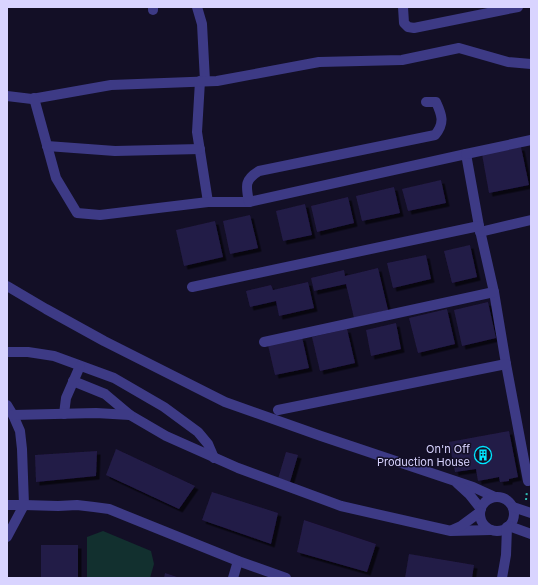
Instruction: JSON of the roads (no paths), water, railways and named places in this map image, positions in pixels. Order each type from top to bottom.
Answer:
[{"type":"street","points":[[196,7],[202,24],[202,81],[197,132],[208,202]]},
{"type":"street","points":[[402,7],[404,23],[408,28],[414,28],[518,7]]},
{"type":"street","points":[[7,96],[34,98],[111,85],[217,80],[319,62],[402,60],[459,48],[508,62],[531,64]]},
{"type":"street","points":[[34,98],[56,178],[77,213],[100,216],[208,202],[249,202],[531,140]]},
{"type":"street","points":[[249,202],[246,188],[247,181],[252,175],[259,171],[435,135],[441,128],[441,114],[436,102],[426,102]]},
{"type":"street","points":[[47,146],[115,151],[200,149]]},
{"type":"street","points":[[466,154],[479,229],[494,292],[528,482]]},
{"type":"street","points":[[192,287],[479,229],[531,220]]},
{"type":"street","points":[[7,286],[104,341],[225,402],[473,487],[495,497],[506,499],[513,507],[514,517],[512,522],[503,530],[451,531],[341,506],[238,468],[166,436],[130,415],[105,394],[73,382]]},
{"type":"street","points":[[264,342],[494,292]]},
{"type":"street","points":[[7,352],[28,352],[54,356],[114,378],[164,407],[198,432],[208,444],[214,458]]},
{"type":"street","points":[[278,410],[506,364]]},
{"type":"street","points":[[64,414],[66,398],[80,366]]},
{"type":"street","points":[[7,405],[20,432],[24,505],[7,536]]},
{"type":"street","points":[[13,415],[96,413],[130,415]]},
{"type":"street","points":[[455,481],[469,494],[480,510],[482,522],[493,530],[506,555]]},
{"type":"street","points":[[451,531],[460,526],[480,510],[487,500],[495,497]]},
{"type":"street","points":[[7,506],[77,505],[109,509],[238,561],[286,578]]},
{"type":"street","points":[[513,507],[531,513]]},
{"type":"street","points":[[508,526],[531,534]]},
{"type":"street","points":[[502,578],[506,555],[508,526]]},
{"type":"street","points":[[233,578],[238,561]]},
{"type":"place","name":"On'n Off Production House","points":[[483,455]]}]
